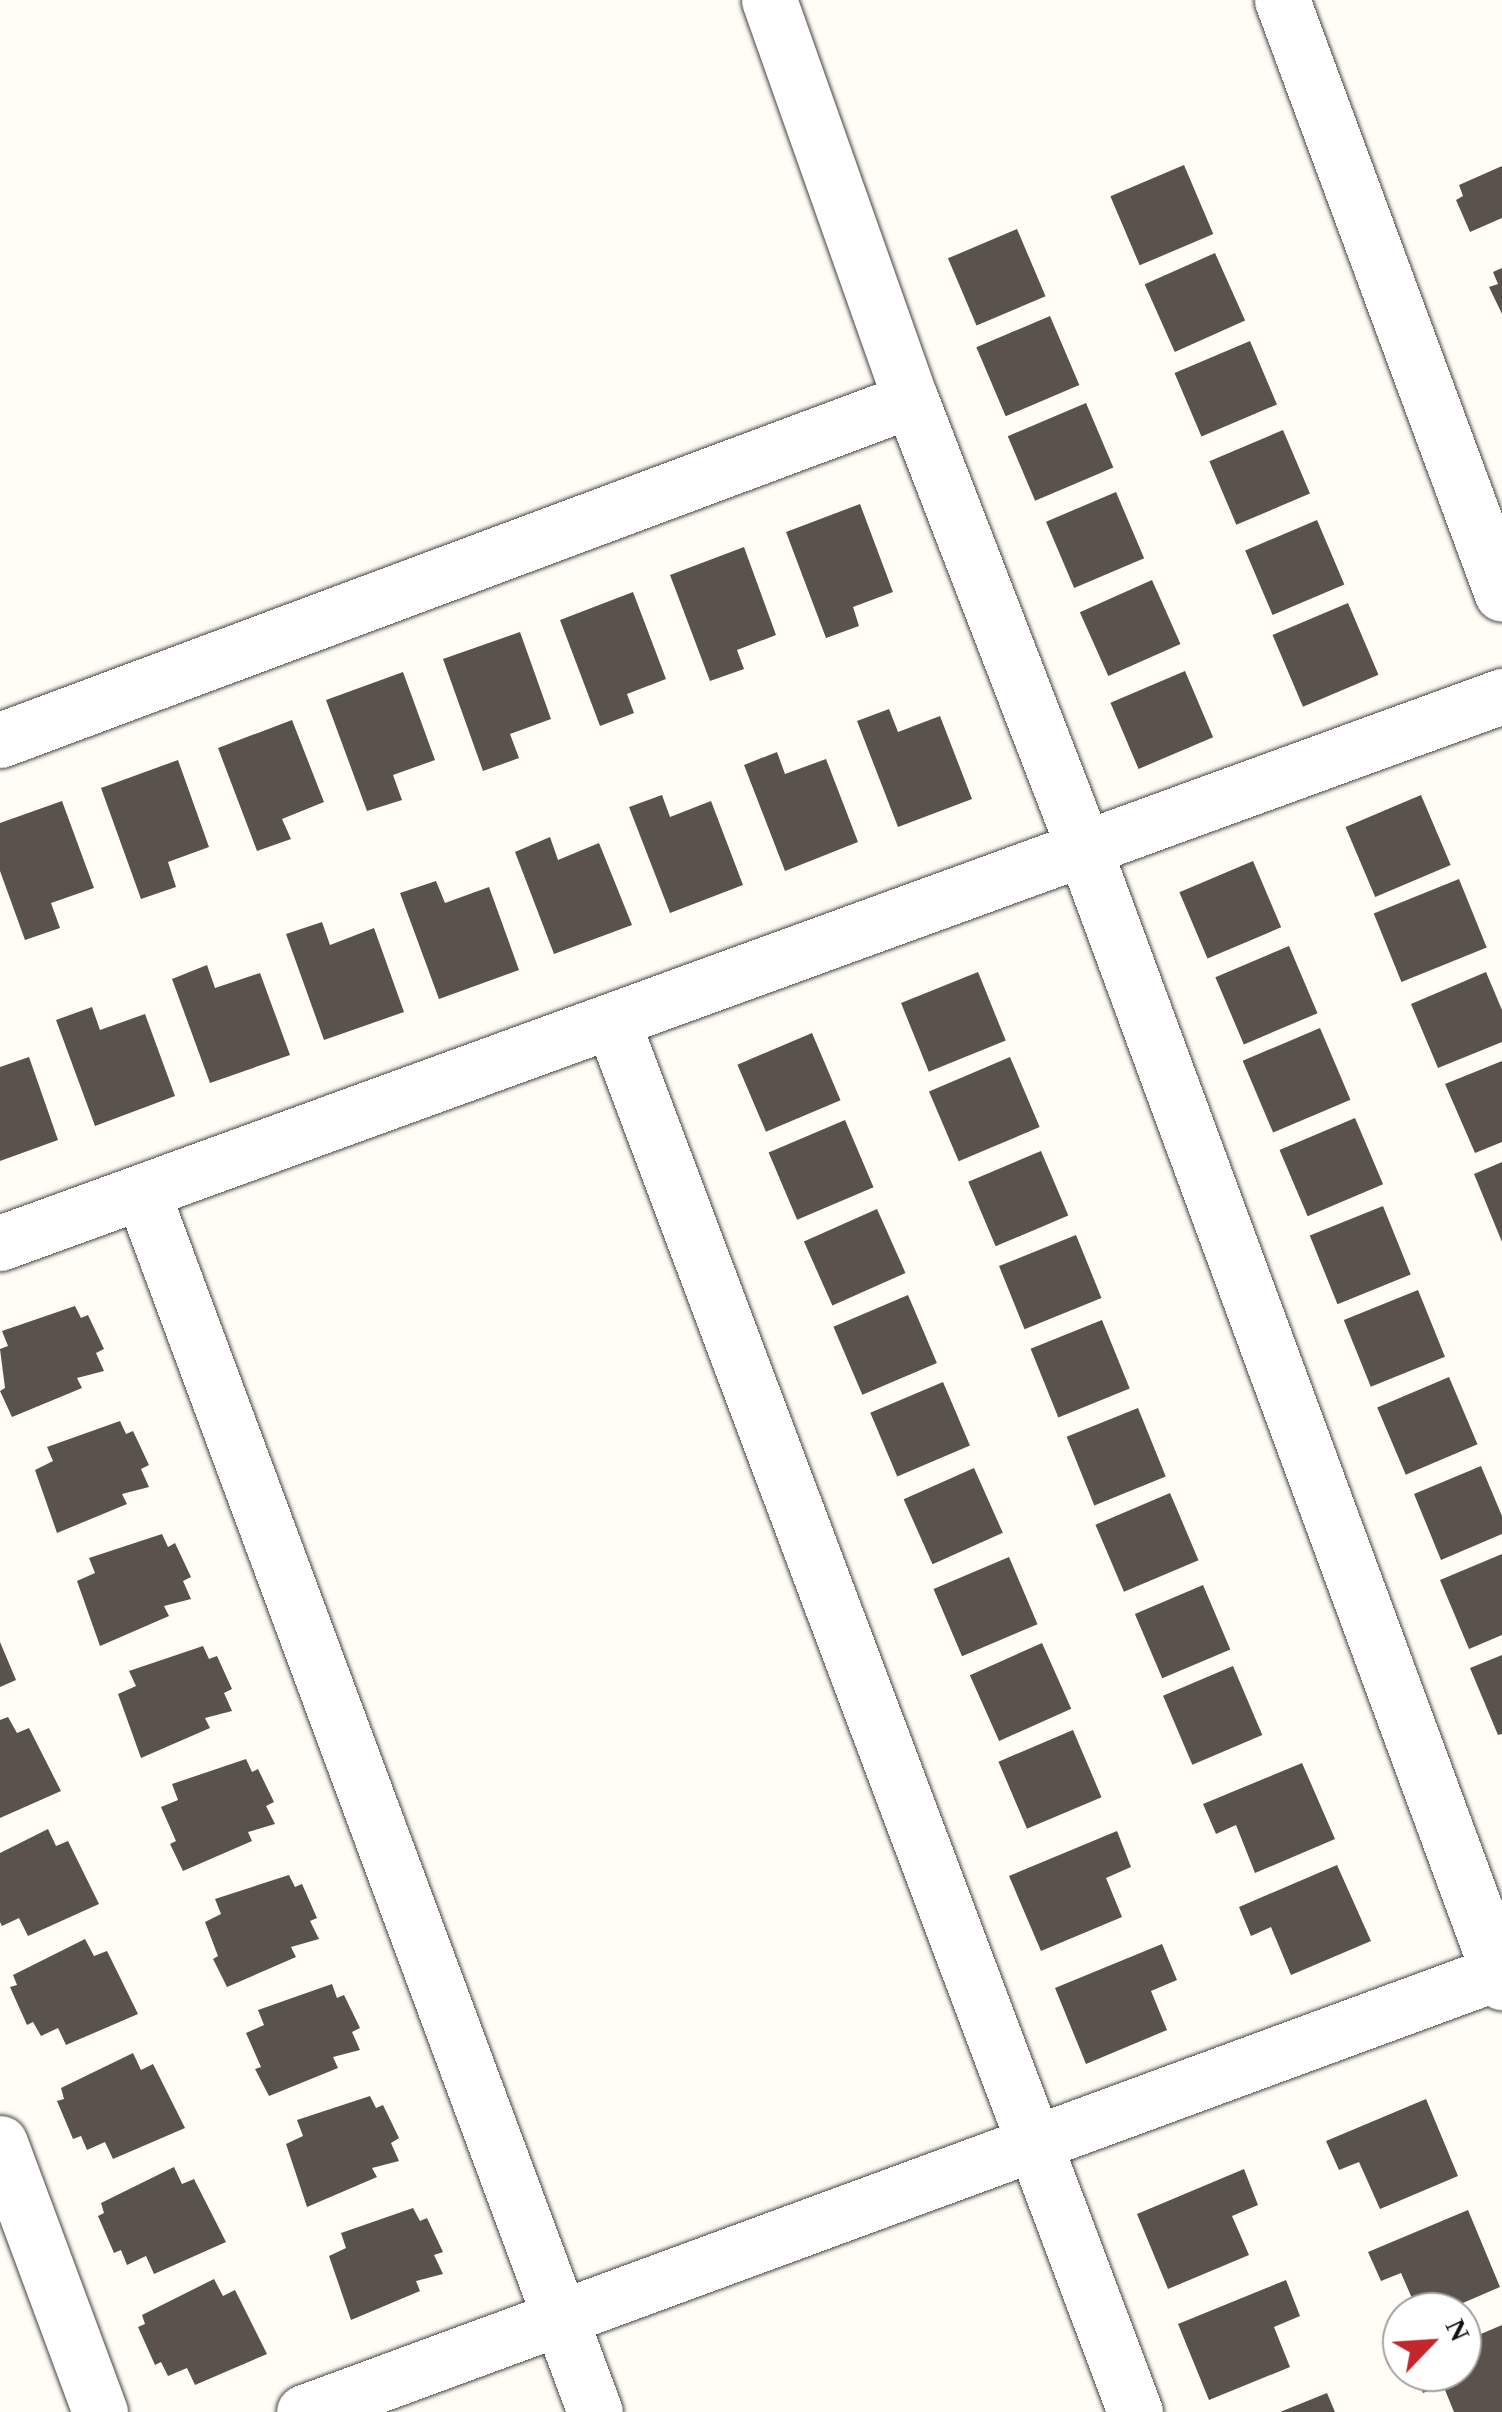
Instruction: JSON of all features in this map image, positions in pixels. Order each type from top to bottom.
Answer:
[{"type":"street","points":[[304,2412],[558,2314],[1500,1977],[1084,849],[911,400],[769,0]]},
{"type":"street","points":[[1282,0],[1502,594]]},
{"type":"street","points":[[0,740],[911,400]]},
{"type":"street","points":[[0,1243],[1502,696]]},
{"type":"street","points":[[612,1021],[1135,2412]]},
{"type":"street","points":[[142,1192],[595,2412]]},
{"type":"street","points":[[0,2144],[100,2412]]},
{"type":"building","points":[[1184,165],[1213,234],[1140,265],[1110,196]]},
{"type":"building","points":[[1502,166],[1502,218],[1470,232],[1456,200],[1463,196],[1459,185]]},
{"type":"building","points":[[1017,229],[1046,296],[976,326],[948,258]]},
{"type":"building","points":[[1215,253],[1245,321],[1175,352],[1145,284]]},
{"type":"building","points":[[1502,268],[1502,314],[1489,287],[1498,284],[1493,272]]},
{"type":"building","points":[[1050,316],[1079,385],[1006,416],[976,347]]},
{"type":"building","points":[[1250,341],[1277,405],[1201,437],[1175,373]]},
{"type":"building","points":[[1086,403],[1113,467],[1035,501],[1008,436]]},
{"type":"building","points":[[1283,430],[1310,494],[1236,525],[1209,461]]},
{"type":"building","points":[[1116,492],[1144,558],[1074,588],[1046,522]]},
{"type":"building","points":[[860,504],[893,592],[853,607],[859,626],[826,638],[786,532]]},
{"type":"building","points":[[1317,520],[1344,584],[1273,615],[1245,550]]},
{"type":"building","points":[[744,547],[776,635],[737,650],[744,669],[710,681],[670,575]]},
{"type":"building","points":[[1152,580],[1180,644],[1108,676],[1080,612]]},
{"type":"building","points":[[633,592],[666,679],[627,694],[634,713],[600,726],[560,620]]},
{"type":"building","points":[[1348,603],[1378,675],[1303,707],[1273,635]]},
{"type":"building","points":[[520,632],[551,719],[510,734],[519,758],[483,771],[443,659]]},
{"type":"building","points":[[1185,671],[1213,737],[1139,769],[1110,703]]},
{"type":"building","points":[[403,672],[435,760],[393,775],[402,800],[367,811],[326,700]]},
{"type":"building","points":[[889,709],[898,732],[940,716],[972,799],[898,827],[857,721]]},
{"type":"building","points":[[292,720],[324,802],[282,819],[291,839],[257,851],[218,748]]},
{"type":"building","points":[[777,752],[785,774],[826,759],[858,842],[785,871],[744,765]]},
{"type":"building","points":[[178,760],[209,847],[168,862],[176,887],[141,899],[101,788]]},
{"type":"building","points":[[662,795],[670,817],[711,801],[743,885],[670,913],[629,807]]},
{"type":"building","points":[[1421,795],[1451,865],[1375,897],[1346,827]]},
{"type":"building","points":[[62,801],[94,888],[51,903],[60,928],[25,940],[0,871],[0,823]]},
{"type":"building","points":[[550,837],[558,860],[599,843],[632,925],[554,954],[515,852]]},
{"type":"building","points":[[1253,861],[1281,927],[1207,959],[1179,892]]},
{"type":"building","points":[[1459,879],[1487,948],[1401,982],[1374,913]]},
{"type":"building","points":[[436,881],[445,903],[489,887],[519,970],[439,999],[400,893]]},
{"type":"building","points":[[322,922],[330,945],[374,928],[404,1012],[324,1040],[286,934]]},
{"type":"building","points":[[1289,946],[1318,1013],[1244,1044],[1215,977]]},
{"type":"building","points":[[207,965],[215,988],[260,973],[290,1055],[210,1083],[172,979]]},
{"type":"building","points":[[978,972],[1006,1041],[929,1072],[901,1003]]},
{"type":"building","points":[[1486,972],[1502,1010],[1502,1042],[1438,1068],[1411,1004]]},
{"type":"building","points":[[92,1007],[100,1030],[145,1014],[175,1096],[95,1126],[56,1020]]},
{"type":"building","points":[[1320,1028],[1350,1100],[1273,1133],[1243,1061]]},
{"type":"building","points":[[812,1033],[841,1100],[766,1132],[737,1065]]},
{"type":"building","points":[[29,1057],[58,1140],[0,1161],[0,1067]]},
{"type":"building","points":[[1010,1057],[1040,1127],[959,1161],[929,1091]]},
{"type":"building","points":[[1502,1061],[1502,1142],[1475,1153],[1445,1084]]},
{"type":"building","points":[[1355,1118],[1383,1184],[1308,1216],[1280,1150]]},
{"type":"building","points":[[845,1120],[874,1187],[797,1220],[769,1152]]},
{"type":"building","points":[[1041,1151],[1068,1215],[996,1246],[968,1182]]},
{"type":"building","points":[[1502,1162],[1502,1242],[1474,1174]]},
{"type":"building","points":[[1383,1206],[1411,1275],[1337,1304],[1310,1236]]},
{"type":"building","points":[[877,1209],[905,1273],[832,1305],[804,1242]]},
{"type":"building","points":[[1076,1235],[1101,1298],[1025,1329],[999,1266]]},
{"type":"building","points":[[1418,1290],[1445,1357],[1371,1387],[1344,1320]]},
{"type":"building","points":[[908,1295],[937,1363],[862,1395],[833,1327]]},
{"type":"building","points":[[75,1306],[81,1318],[88,1315],[104,1349],[96,1353],[104,1371],[77,1378],[82,1388],[12,1417],[0,1391],[5,1388],[0,1349],[8,1346],[2,1331]]},
{"type":"building","points":[[1102,1320],[1130,1389],[1058,1417],[1031,1349]]},
{"type":"building","points":[[1449,1377],[1478,1444],[1406,1475],[1377,1407]]},
{"type":"building","points":[[943,1382],[970,1446],[897,1476],[870,1413]]},
{"type":"building","points":[[1138,1408],[1166,1477],[1094,1505],[1067,1437]]},
{"type":"building","points":[[120,1421],[126,1434],[133,1431],[149,1465],[141,1469],[149,1487],[122,1494],[127,1504],[57,1533],[35,1470],[53,1461],[47,1447]]},
{"type":"building","points":[[1481,1466],[1502,1516],[1502,1534],[1441,1560],[1414,1494]]},
{"type":"building","points":[[974,1468],[1003,1533],[933,1564],[904,1499]]},
{"type":"building","points":[[1170,1493],[1199,1560],[1124,1592],[1095,1525]]},
{"type":"building","points":[[162,1534],[168,1547],[175,1543],[191,1577],[183,1581],[191,1599],[164,1606],[169,1616],[100,1646],[77,1581],[95,1573],[89,1558]]},
{"type":"building","points":[[1502,1554],[1502,1635],[1469,1649],[1440,1580]]},
{"type":"building","points":[[1009,1557],[1038,1624],[962,1656],[934,1589]]},
{"type":"building","points":[[1203,1585],[1230,1649],[1162,1678],[1135,1614]]},
{"type":"building","points":[[0,1642],[16,1680],[0,1687]]},
{"type":"building","points":[[1042,1643],[1071,1709],[999,1741],[970,1675]]},
{"type":"building","points":[[203,1646],[209,1659],[217,1656],[232,1689],[224,1693],[232,1711],[205,1718],[210,1728],[141,1758],[118,1694],[136,1686],[129,1671]]},
{"type":"building","points":[[1502,1655],[1502,1734],[1498,1735],[1470,1668]]},
{"type":"building","points":[[1233,1666],[1262,1735],[1192,1765],[1163,1696]]},
{"type":"building","points":[[8,1717],[17,1733],[29,1728],[61,1791],[0,1818],[0,1720]]},
{"type":"building","points":[[1073,1730],[1102,1797],[1027,1829],[998,1762]]},
{"type":"building","points":[[246,1759],[252,1772],[258,1769],[274,1802],[266,1806],[275,1824],[248,1832],[252,1841],[183,1871],[170,1844],[176,1841],[161,1807],[178,1800],[172,1784]]},
{"type":"building","points":[[1302,1763],[1335,1839],[1255,1873],[1236,1825],[1216,1834],[1203,1804]]},
{"type":"building","points":[[48,1829],[56,1846],[68,1841],[99,1904],[28,1936],[19,1918],[2,1926],[0,1922],[0,1853]]},
{"type":"building","points":[[1117,1831],[1131,1867],[1106,1878],[1122,1917],[1041,1951],[1009,1876]]},
{"type":"building","points":[[1337,1865],[1371,1941],[1291,1975],[1271,1927],[1251,1936],[1239,1907]]},
{"type":"building","points":[[289,1875],[295,1887],[302,1884],[317,1918],[310,1921],[319,1939],[291,1947],[296,1957],[227,1987],[213,1959],[218,1956],[205,1922],[221,1914],[215,1899]]},
{"type":"building","points":[[85,1939],[94,1956],[107,1951],[138,2014],[66,2045],[58,2028],[41,2036],[33,2022],[27,2025],[10,1987],[17,1985],[13,1975]]},
{"type":"building","points":[[1162,1944],[1177,1980],[1151,1991],[1167,2030],[1086,2064],[1055,1988]]},
{"type":"building","points":[[332,1984],[337,1998],[344,1995],[360,2028],[352,2032],[360,2050],[333,2057],[338,2068],[269,2096],[255,2069],[261,2067],[246,2033],[264,2025],[258,2010]]},
{"type":"building","points":[[133,2053],[141,2070],[153,2064],[185,2128],[113,2159],[105,2142],[87,2150],[81,2136],[73,2139],[57,2101],[64,2099],[61,2088]]},
{"type":"building","points":[[370,2096],[376,2108],[383,2105],[399,2138],[391,2143],[399,2161],[372,2168],[377,2177],[307,2207],[286,2144],[303,2136],[297,2120]]},
{"type":"building","points":[[1426,2099],[1458,2176],[1380,2209],[1359,2162],[1339,2170],[1326,2141]]},
{"type":"building","points":[[174,2167],[182,2184],[194,2179],[226,2242],[154,2274],[146,2256],[127,2265],[121,2250],[114,2253],[98,2216],[104,2213],[101,2203]]},
{"type":"building","points":[[1244,2169],[1258,2205],[1232,2216],[1249,2255],[1168,2289],[1137,2214]]},
{"type":"building","points":[[413,2208],[420,2221],[427,2218],[443,2252],[434,2255],[443,2274],[416,2281],[420,2291],[351,2320],[329,2256],[346,2248],[341,2233]]},
{"type":"building","points":[[1468,2210],[1500,2287],[1482,2295],[1409,2292],[1401,2273],[1381,2281],[1368,2252]]},
{"type":"building","points":[[214,2279],[223,2296],[235,2290],[267,2354],[195,2385],[187,2368],[168,2376],[161,2362],[155,2365],[138,2327],[145,2324],[142,2315]]},
{"type":"building","points":[[1286,2280],[1300,2316],[1274,2327],[1290,2367],[1209,2400],[1178,2324]]},
{"type":"building","points":[[1502,2325],[1502,2412],[1454,2412],[1446,2392],[1482,2392],[1482,2334]]},
{"type":"building","points":[[1327,2393],[1335,2412],[1280,2412]]}]
